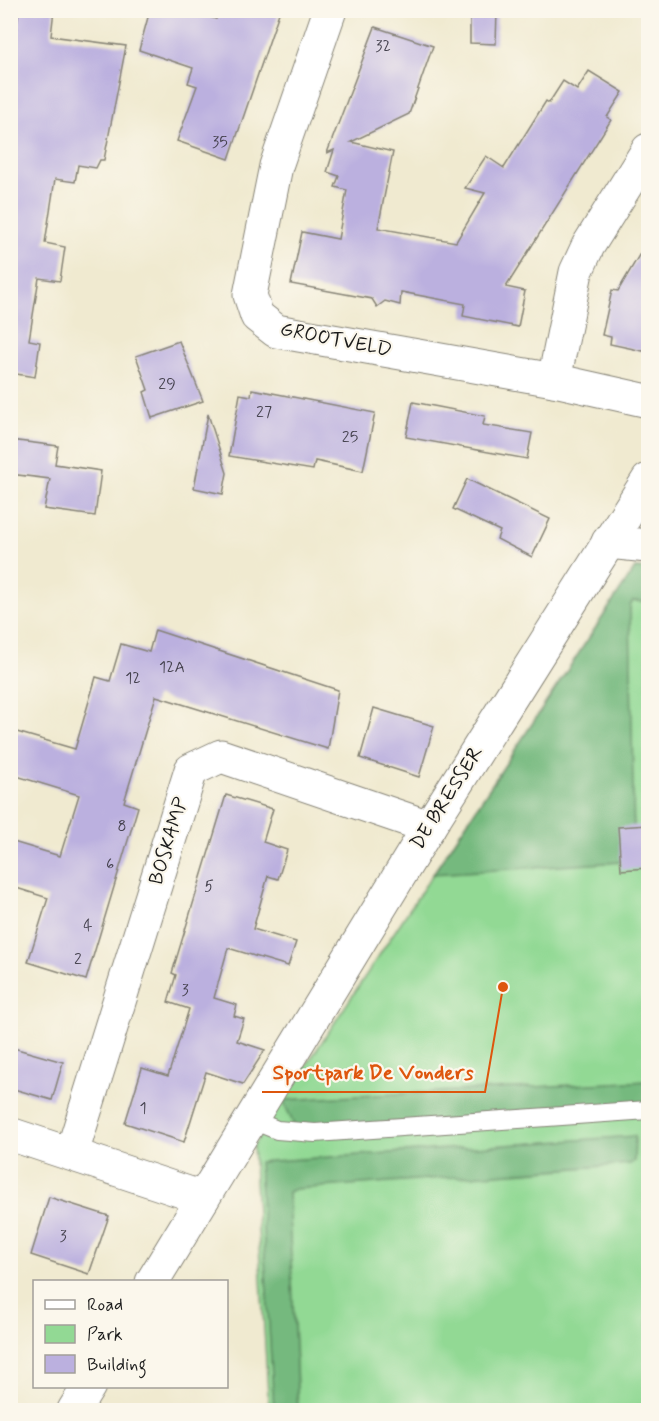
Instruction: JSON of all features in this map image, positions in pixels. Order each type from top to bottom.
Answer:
[{"type":"street","name":"GROOTVELD","points":[[330,10],[276,166],[250,295],[257,316],[276,331],[554,380],[648,401]]},
{"type":"street","points":[[554,380],[576,272],[588,246],[648,150]]},
{"type":"street","name":"DE BRESSER","points":[[153,1280],[429,827],[648,480]]},
{"type":"street","points":[[608,543],[648,546]]},
{"type":"street","name":"BOSKAMP","points":[[72,1153],[190,770],[221,756],[429,827]]},
{"type":"street","points":[[10,1134],[203,1198]]},
{"type":"street","points":[[74,1410],[88,1388]]},
{"type":"lane","points":[[250,1119],[277,1130],[315,1133],[648,1110]]},
{"type":"green space","points":[[635,568],[648,569],[648,1410],[269,1410],[253,1146]]},
{"type":"green space","points":[[635,568],[648,569],[648,602],[633,601],[630,606],[634,846],[622,862],[433,874]]},
{"type":"green space","points":[[648,1081],[648,1109],[296,1130],[283,1100]]},
{"type":"green space","points":[[635,1136],[634,1161],[630,1164],[295,1189],[288,1192],[298,1410],[274,1410],[259,1162]]},
{"type":"building","points":[[19,10],[54,10],[51,36],[126,46],[104,160],[100,160],[96,168],[78,165],[75,182],[55,179],[45,243],[65,247],[60,281],[39,278],[29,340],[40,342],[35,377],[10,373],[10,75]]},
{"type":"building","points":[[150,10],[185,10],[216,19],[219,10],[280,10],[229,159],[177,141],[197,86],[188,83],[193,68],[139,50]]},
{"type":"building","points":[[470,10],[497,10],[496,44],[470,43]]},
{"type":"building","points":[[375,27],[433,46],[409,114],[351,142],[393,152],[378,228],[456,242],[485,193],[465,188],[486,156],[504,168],[546,101],[549,103],[563,81],[577,90],[589,71],[623,92],[607,117],[611,120],[506,287],[525,291],[518,327],[463,316],[465,304],[401,292],[400,305],[385,301],[377,307],[372,299],[291,284],[302,232],[338,239],[347,190],[335,187],[339,176],[327,172],[334,150],[327,153]]},
{"type":"building","points":[[648,240],[648,352],[610,344],[611,337],[602,335],[612,290],[618,291]]},
{"type":"building","points":[[179,341],[203,401],[152,418],[144,392],[148,390],[136,356]]},
{"type":"building","points":[[252,389],[375,413],[363,471],[315,461],[313,470],[229,456],[240,394],[251,396]]},
{"type":"building","points":[[413,402],[485,416],[483,425],[532,433],[527,459],[406,437]]},
{"type":"building","points":[[208,414],[227,473],[223,494],[194,488]]},
{"type":"building","points":[[10,440],[58,446],[55,464],[101,471],[95,516],[44,509],[50,479],[10,474]]},
{"type":"building","points":[[467,479],[550,519],[532,557],[497,539],[500,531],[453,509]]},
{"type":"building","points":[[155,630],[338,690],[328,749],[156,696],[124,802],[138,807],[86,980],[28,962],[48,898],[10,886],[10,841],[60,856],[79,795],[10,774],[10,730],[75,749],[96,677],[110,681],[121,644],[149,652]]},
{"type":"building","points":[[374,708],[434,726],[419,777],[360,758]]},
{"type":"building","points":[[226,795],[273,809],[263,842],[287,850],[278,879],[268,876],[253,929],[296,942],[288,966],[228,948],[214,998],[237,1005],[234,1016],[244,1019],[237,1041],[265,1050],[243,1084],[206,1072],[184,1142],[125,1123],[142,1068],[168,1076],[189,1009],[168,1002],[176,975],[172,973]]},
{"type":"building","points":[[648,825],[648,868],[621,870],[618,827]]},
{"type":"building","points":[[10,1047],[63,1062],[52,1100],[10,1088]]},
{"type":"building","points":[[49,1197],[109,1216],[89,1274],[31,1255]]},
{"type":"place","name":"Sportpark De Vonders","points":[[503,987]]}]
